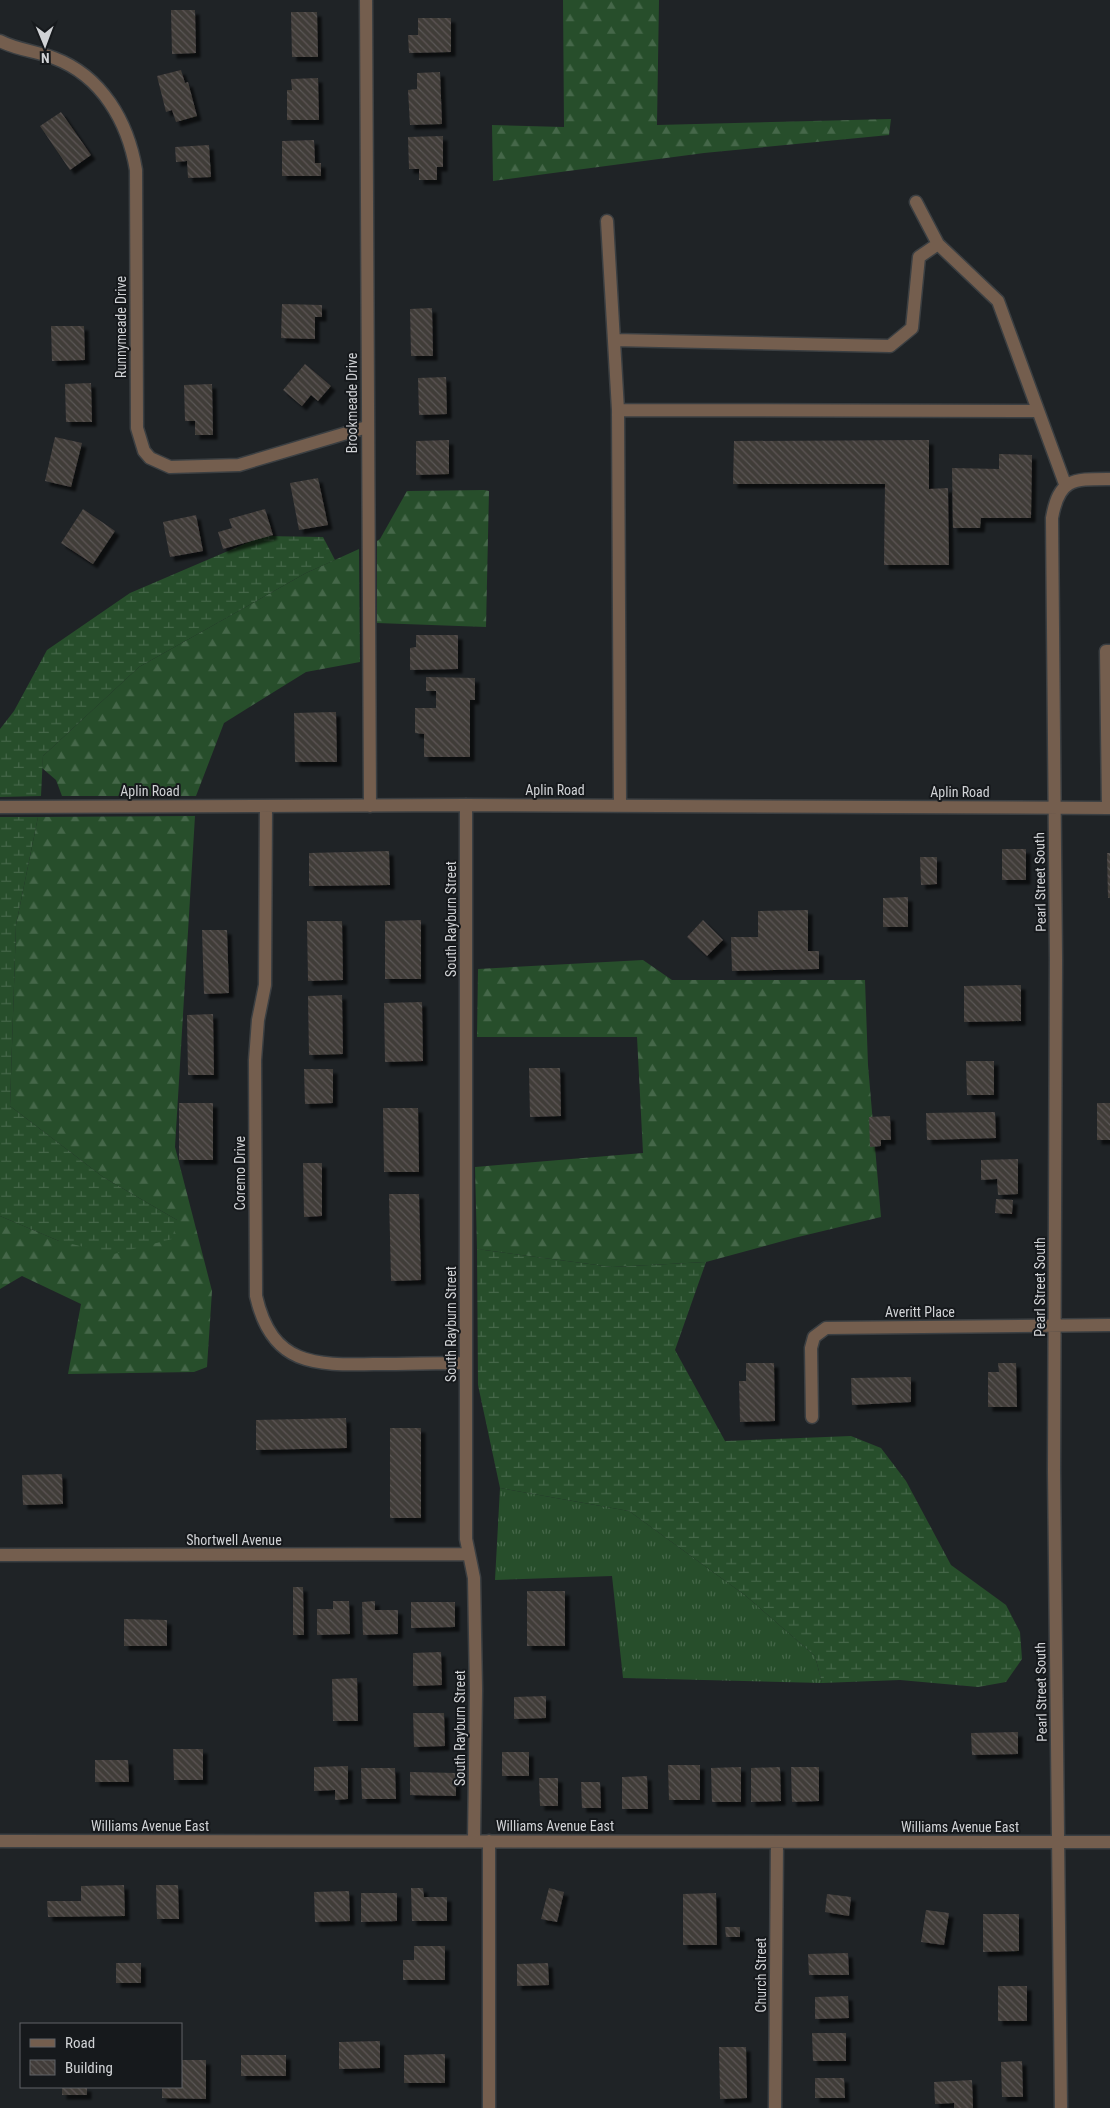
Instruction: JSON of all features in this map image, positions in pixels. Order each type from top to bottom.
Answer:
[{"type":"street","name":"Brookmeade Drive","points":[[366,0],[370,806]]},
{"type":"street","name":"Runnymeade Drive","points":[[0,41],[11,47],[38,52],[75,68],[104,94],[122,123],[132,151],[136,170],[137,428],[139,442],[150,458],[170,467],[232,466],[255,461],[367,427]]},
{"type":"street","points":[[0,52],[38,52]]},
{"type":"street","points":[[916,202],[938,244],[998,301],[1065,484],[1080,479],[1110,479]]},
{"type":"street","points":[[607,221],[618,410],[620,806]]},
{"type":"street","points":[[614,340],[890,346],[912,328],[919,257],[938,244]]},
{"type":"street","points":[[618,410],[1038,411]]},
{"type":"street","name":"Pearl Street South","points":[[1061,2108],[1055,1326],[1055,808],[1052,518],[1055,501],[1065,484]]},
{"type":"street","points":[[1109,808],[1106,651],[1110,651]]},
{"type":"street","name":"Aplin Road","points":[[0,807],[466,805],[1109,808]]},
{"type":"street","name":"South Rayburn Street","points":[[466,805],[466,1540],[474,1578],[474,1841]]},
{"type":"street","name":"Coremo Drive","points":[[266,806],[265,985],[258,1020],[255,1060],[256,1296],[260,1314],[265,1326],[284,1348],[318,1363],[466,1363]]},
{"type":"street","name":"Averitt Place","points":[[812,1417],[810,1348],[814,1337],[826,1328],[1110,1325]]},
{"type":"street","name":"Shortwell Avenue","points":[[0,1555],[469,1554]]},
{"type":"street","name":"Williams Avenue East","points":[[0,1841],[1110,1842]]},
{"type":"street","points":[[489,1841],[489,2108]]},
{"type":"street","name":"Church Street","points":[[775,2108],[777,1842]]},
{"type":"green space","points":[[563,0],[659,0],[657,125],[891,119],[889,135],[704,153],[493,181],[492,125],[564,127]]},
{"type":"green space","points":[[407,491],[489,491],[486,627],[377,623],[377,541],[380,539]]},
{"type":"green space","points":[[263,536],[323,537],[335,560],[306,573],[139,667],[43,756],[41,796],[0,797],[0,729],[14,711],[47,650],[130,593]]},
{"type":"green space","points":[[359,549],[360,662],[306,672],[224,723],[196,796],[62,796],[56,780],[42,768],[43,756],[139,667],[306,573]]},
{"type":"green space","points":[[195,816],[175,1147],[212,1291],[207,1367],[194,1372],[68,1374],[81,1304],[22,1276],[0,1289],[0,1216],[59,1241],[177,1220],[103,1177],[10,1106],[16,925],[38,817]]},
{"type":"green space","points":[[0,817],[38,817],[16,925],[10,1106],[103,1177],[177,1220],[172,1239],[114,1254],[59,1241],[0,1216]]},
{"type":"green space","points":[[643,960],[672,980],[865,980],[868,1065],[881,1217],[706,1262],[612,1267],[477,1249],[475,1167],[643,1153],[637,1037],[477,1037],[478,969]]},
{"type":"green space","points":[[477,1249],[612,1267],[706,1262],[675,1350],[725,1441],[851,1436],[881,1448],[906,1481],[951,1565],[1006,1605],[1020,1632],[1022,1659],[1006,1682],[978,1687],[900,1680],[822,1683],[815,1656],[746,1596],[629,1511],[500,1488],[478,1385]]},
{"type":"green space","points":[[500,1488],[629,1511],[746,1596],[815,1656],[822,1683],[623,1678],[612,1576],[495,1580]]},
{"type":"building","points":[[171,10],[195,10],[196,53],[172,54]]},
{"type":"building","points":[[291,12],[317,12],[318,57],[292,57]]},
{"type":"building","points":[[418,18],[451,18],[451,52],[409,53],[408,35],[418,35]]},
{"type":"building","points":[[181,70],[185,83],[188,82],[197,116],[176,122],[172,110],[166,112],[157,76]]},
{"type":"building","points":[[440,72],[442,124],[410,125],[408,90],[417,89],[417,73]]},
{"type":"building","points":[[318,78],[319,120],[287,120],[287,90],[292,90],[291,79]]},
{"type":"building","points":[[61,112],[91,155],[70,170],[40,126]]},
{"type":"building","points":[[443,136],[443,167],[437,167],[437,180],[419,180],[419,169],[409,169],[408,137]]},
{"type":"building","points":[[314,140],[315,163],[321,163],[321,176],[282,176],[282,141]]},
{"type":"building","points":[[209,145],[211,177],[188,178],[187,161],[176,162],[175,147]]},
{"type":"building","points":[[282,304],[322,305],[322,317],[315,317],[315,339],[281,338]]},
{"type":"building","points":[[432,308],[433,356],[411,356],[410,309]]},
{"type":"building","points":[[51,326],[84,326],[85,360],[52,361]]},
{"type":"building","points":[[305,364],[331,386],[318,401],[311,395],[302,406],[283,390]]},
{"type":"building","points":[[446,377],[447,414],[419,415],[418,378]]},
{"type":"building","points":[[91,383],[92,422],[66,422],[65,384]]},
{"type":"building","points":[[212,384],[213,435],[195,435],[195,421],[185,421],[184,385]]},
{"type":"building","points":[[55,437],[82,443],[71,487],[45,481]]},
{"type":"building","points":[[449,440],[449,474],[416,475],[416,441]]},
{"type":"building","points":[[929,440],[929,489],[948,488],[949,565],[884,565],[885,484],[733,484],[734,441]]},
{"type":"building","points":[[999,454],[1032,455],[1031,518],[981,518],[980,528],[953,528],[952,468],[999,469]]},
{"type":"building","points":[[318,478],[328,525],[299,530],[290,483]]},
{"type":"building","points":[[83,509],[115,531],[93,564],[61,543]]},
{"type":"building","points":[[265,509],[273,535],[223,549],[218,532],[232,528],[229,519]]},
{"type":"building","points":[[196,515],[203,551],[170,557],[163,522]]},
{"type":"building","points":[[416,635],[458,635],[458,669],[410,670],[410,648],[416,647]]},
{"type":"building","points":[[426,677],[475,678],[475,700],[470,700],[470,757],[424,757],[424,734],[415,733],[415,708],[436,708],[436,691],[426,691]]},
{"type":"building","points":[[336,712],[337,762],[295,762],[294,713]]},
{"type":"building","points":[[1002,849],[1026,849],[1026,880],[1002,880]]},
{"type":"building","points":[[389,851],[390,885],[309,886],[309,853]]},
{"type":"building","points":[[1107,853],[1110,853],[1110,898],[1108,898]]},
{"type":"building","points":[[920,857],[937,857],[937,884],[921,885]]},
{"type":"building","points":[[908,897],[908,927],[883,927],[883,898]]},
{"type":"building","points":[[808,910],[808,951],[819,951],[819,969],[732,971],[731,937],[758,937],[758,911]]},
{"type":"building","points":[[421,920],[421,979],[385,979],[385,921]]},
{"type":"building","points":[[703,920],[723,940],[707,956],[687,937]]},
{"type":"building","points":[[307,921],[342,921],[343,980],[308,981]]},
{"type":"building","points":[[202,930],[227,930],[229,993],[204,994]]},
{"type":"building","points":[[1021,985],[1021,1021],[964,1022],[964,986]]},
{"type":"building","points":[[342,995],[343,1054],[309,1055],[308,996]]},
{"type":"building","points":[[422,1002],[423,1061],[385,1062],[384,1003]]},
{"type":"building","points":[[213,1014],[214,1075],[188,1075],[187,1015]]},
{"type":"building","points":[[966,1061],[994,1061],[994,1095],[967,1095]]},
{"type":"building","points":[[529,1068],[560,1068],[561,1116],[530,1117]]},
{"type":"building","points":[[304,1069],[333,1069],[333,1103],[305,1104]]},
{"type":"building","points":[[179,1103],[213,1103],[213,1160],[179,1160]]},
{"type":"building","points":[[1097,1103],[1110,1103],[1110,1140],[1097,1140]]},
{"type":"building","points":[[383,1108],[418,1108],[419,1172],[384,1172]]},
{"type":"building","points":[[995,1112],[996,1138],[927,1140],[926,1113]]},
{"type":"building","points":[[890,1116],[891,1140],[881,1140],[881,1146],[870,1147],[869,1117]]},
{"type":"building","points":[[1018,1159],[1018,1194],[998,1195],[997,1179],[981,1180],[981,1160]]},
{"type":"building","points":[[303,1163],[322,1163],[322,1216],[304,1217]]},
{"type":"building","points":[[389,1194],[419,1194],[421,1280],[391,1281]]},
{"type":"building","points":[[996,1199],[1013,1200],[1012,1214],[995,1213]]},
{"type":"building","points":[[746,1363],[774,1363],[775,1421],[740,1422],[739,1381],[746,1381]]},
{"type":"building","points":[[998,1363],[1016,1363],[1017,1407],[988,1407],[988,1372],[999,1372]]},
{"type":"building","points":[[911,1377],[911,1402],[852,1405],[851,1378]]},
{"type":"building","points":[[346,1418],[347,1448],[256,1450],[256,1420]]},
{"type":"building","points":[[390,1428],[421,1428],[421,1518],[390,1518]]},
{"type":"building","points":[[62,1474],[63,1504],[23,1505],[22,1475]]},
{"type":"building","points":[[293,1587],[303,1587],[304,1635],[293,1635]]},
{"type":"building","points":[[527,1591],[565,1591],[565,1646],[527,1646]]},
{"type":"building","points":[[333,1601],[349,1601],[350,1634],[317,1635],[317,1609],[333,1609]]},
{"type":"building","points":[[375,1601],[375,1610],[398,1610],[398,1634],[363,1635],[362,1602]]},
{"type":"building","points":[[411,1602],[455,1602],[455,1627],[411,1628]]},
{"type":"building","points":[[124,1619],[167,1620],[167,1646],[124,1646]]},
{"type":"building","points":[[441,1652],[442,1685],[413,1686],[413,1653]]},
{"type":"building","points":[[357,1678],[358,1721],[333,1721],[332,1679]]},
{"type":"building","points":[[546,1696],[546,1718],[514,1719],[514,1697]]},
{"type":"building","points":[[413,1713],[444,1713],[445,1746],[414,1747]]},
{"type":"building","points":[[1018,1732],[1018,1754],[972,1755],[971,1733]]},
{"type":"building","points":[[173,1749],[203,1749],[203,1780],[174,1780]]},
{"type":"building","points":[[502,1752],[529,1752],[529,1776],[502,1776]]},
{"type":"building","points":[[95,1760],[128,1760],[129,1782],[95,1782]]},
{"type":"building","points":[[668,1765],[700,1765],[700,1800],[669,1800]]},
{"type":"building","points":[[348,1766],[348,1799],[335,1800],[335,1790],[314,1791],[314,1767]]},
{"type":"building","points":[[741,1767],[741,1802],[712,1802],[711,1768]]},
{"type":"building","points":[[780,1767],[781,1801],[751,1802],[751,1768]]},
{"type":"building","points":[[791,1767],[819,1767],[819,1801],[792,1802]]},
{"type":"building","points":[[361,1768],[395,1768],[396,1799],[362,1799]]},
{"type":"building","points":[[410,1772],[456,1773],[456,1796],[410,1795]]},
{"type":"building","points":[[647,1776],[648,1809],[622,1809],[622,1777]]},
{"type":"building","points":[[539,1778],[558,1778],[558,1806],[540,1806]]},
{"type":"building","points":[[581,1782],[600,1782],[601,1808],[582,1808]]},
{"type":"building","points":[[124,1885],[125,1916],[48,1917],[47,1901],[81,1901],[81,1886]]},
{"type":"building","points":[[156,1885],[178,1885],[179,1919],[157,1919]]},
{"type":"building","points":[[411,1888],[423,1888],[424,1897],[447,1897],[447,1921],[412,1921]]},
{"type":"building","points":[[549,1888],[564,1892],[557,1922],[541,1919]]},
{"type":"building","points":[[349,1891],[350,1921],[315,1922],[314,1892]]},
{"type":"building","points":[[361,1893],[397,1893],[397,1921],[361,1922]]},
{"type":"building","points":[[716,1893],[717,1945],[683,1945],[683,1894]]},
{"type":"building","points":[[827,1894],[851,1897],[849,1916],[825,1912]]},
{"type":"building","points":[[926,1910],[949,1913],[944,1945],[921,1942]]},
{"type":"building","points":[[983,1914],[1019,1914],[1019,1951],[983,1952]]},
{"type":"building","points":[[725,1927],[740,1927],[740,1937],[726,1937]]},
{"type":"building","points":[[414,1946],[445,1946],[445,1980],[403,1980],[403,1960],[414,1960]]},
{"type":"building","points":[[848,1953],[849,1975],[809,1975],[808,1954]]},
{"type":"building","points":[[116,1963],[141,1963],[141,1983],[116,1983]]},
{"type":"building","points":[[548,1963],[549,1985],[517,1986],[517,1964]]},
{"type":"building","points":[[998,1986],[1027,1986],[1027,2021],[998,2021]]},
{"type":"building","points":[[848,1996],[849,2018],[815,2019],[815,1997]]},
{"type":"building","points":[[812,2033],[846,2033],[846,2061],[813,2061]]},
{"type":"building","points":[[380,2041],[380,2068],[339,2069],[339,2042]]},
{"type":"building","points":[[719,2047],[746,2047],[747,2098],[720,2099]]},
{"type":"building","points":[[445,2054],[445,2083],[404,2083],[404,2055]]},
{"type":"building","points":[[241,2055],[286,2055],[286,2076],[241,2076]]},
{"type":"building","points":[[182,2060],[206,2060],[206,2099],[162,2098],[162,2088],[182,2088]]},
{"type":"building","points":[[1022,2061],[1023,2097],[1002,2097],[1001,2062]]},
{"type":"building","points":[[815,2078],[844,2078],[845,2098],[815,2098]]},
{"type":"building","points":[[972,2080],[973,2108],[954,2108],[954,2103],[935,2104],[934,2082]]},
{"type":"building","points":[[62,2088],[87,2088],[87,2095],[62,2095]]}]
